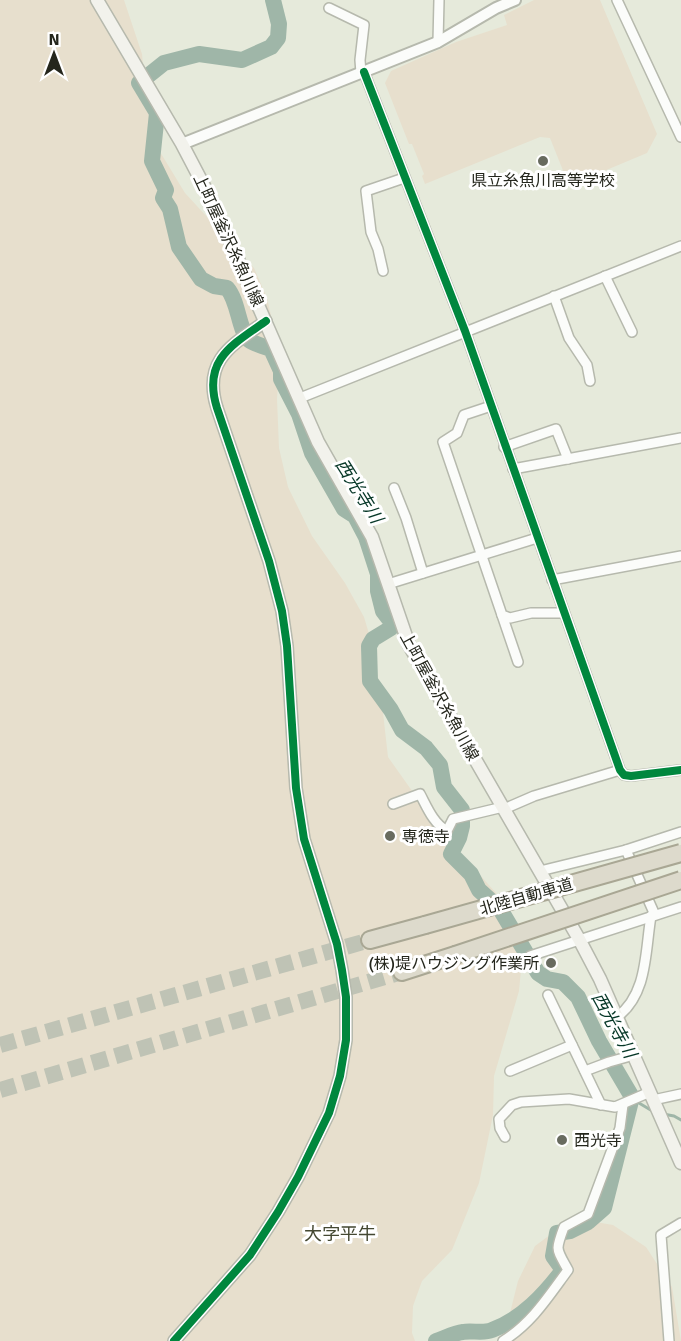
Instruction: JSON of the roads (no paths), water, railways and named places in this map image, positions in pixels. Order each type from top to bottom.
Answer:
[{"type":"highway","name":"北陸自動車道","points":[[370,940],[681,853]]},
{"type":"highway","name":"北陸自動車道","points":[[402,972],[681,880]]},
{"type":"main road","name":"上町屋釜沢糸魚川線","points":[[97,0],[182,144],[229,236],[318,442],[372,537],[409,645],[579,939],[600,979],[681,1162]]},
{"type":"street","points":[[438,42],[439,0]]},
{"type":"street","points":[[182,144],[438,42],[488,12],[515,0]]},
{"type":"street","points":[[617,0],[681,137]]},
{"type":"street","points":[[329,8],[364,25],[360,60],[362,73],[465,331],[504,447],[620,770],[624,775],[631,776],[681,770]]},
{"type":"street","points":[[383,271],[371,232],[366,191],[404,178]]},
{"type":"street","points":[[300,398],[681,246]]},
{"type":"street","points":[[605,276],[632,332]]},
{"type":"street","points":[[554,296],[569,338],[587,365],[590,381]]},
{"type":"street","points":[[174,1341],[250,1256],[283,1203],[329,1113],[340,1076],[346,1040],[346,997],[342,970],[334,935],[304,839],[296,788],[287,646],[282,611],[272,569],[217,408],[213,388],[214,371],[224,353],[266,321]]},
{"type":"street","points":[[490,406],[464,415],[457,433],[443,442],[518,662]]},
{"type":"street","points":[[504,447],[556,429],[567,459]]},
{"type":"street","points":[[513,469],[681,438]]},
{"type":"street","points":[[394,488],[423,573]]},
{"type":"street","points":[[388,584],[537,538]]},
{"type":"street","points":[[552,580],[681,556]]},
{"type":"street","points":[[502,615],[510,618],[531,613],[564,613]]},
{"type":"street","points":[[393,804],[420,794],[436,821],[447,831],[453,819],[504,808],[534,796],[620,770]]},
{"type":"street","points":[[540,871],[626,850],[681,832]]},
{"type":"street","points":[[617,1017],[624,1011],[640,987],[653,916],[626,850]]},
{"type":"street","points":[[530,956],[681,907]]},
{"type":"street","points":[[548,996],[602,1105]]},
{"type":"street","points":[[510,1071],[572,1045]]},
{"type":"street","points":[[585,1071],[634,1055]]},
{"type":"street","points":[[505,1137],[500,1128],[500,1119],[512,1105],[521,1102],[569,1098],[615,1107],[652,1096],[681,1094]]},
{"type":"street","points":[[503,1341],[519,1331],[530,1320],[568,1270],[558,1254],[557,1246],[564,1227],[588,1214],[620,1128],[623,1105]]},
{"type":"street","points":[[669,1341],[661,1235],[681,1223]]},
{"type":"waterway","name":"西光寺川","points":[[273,0],[279,24],[278,38],[271,47],[242,60],[199,54],[164,63],[139,83],[157,113],[152,161],[166,190],[163,198],[170,209],[179,247],[201,279],[214,286],[227,288],[249,340],[271,349],[281,371],[281,379],[299,414],[312,453],[344,509],[355,516],[366,537],[378,574],[378,591],[383,611],[393,624],[391,628],[373,639],[369,646],[370,681],[402,730],[426,748],[440,765],[444,787],[462,810],[462,826],[451,854],[471,874],[479,890],[500,909],[538,973],[547,979],[563,982],[578,997],[599,1041],[632,1097],[604,1208],[588,1222],[570,1231],[557,1233],[553,1256],[563,1270],[556,1279],[532,1305],[513,1320],[489,1331],[460,1333],[436,1341]]},
{"type":"waterway","points":[[634,1100],[654,1112]]},
{"type":"waterway","points":[[663,1114],[681,1120]]},
{"type":"tunnel","points":[[0,1045],[370,940]]},
{"type":"tunnel","points":[[0,1090],[402,972]]},
{"type":"place","name":"県立糸魚川高等学校","points":[[543,161]]},
{"type":"place","name":"専徳寺","points":[[390,836]]},
{"type":"place","name":"(株)堤ハウジング作業所","points":[[551,963]]},
{"type":"place","name":"西光寺","points":[[562,1140]]},
{"type":"district","name":"大字平牛","points":[[340,1234]]}]
